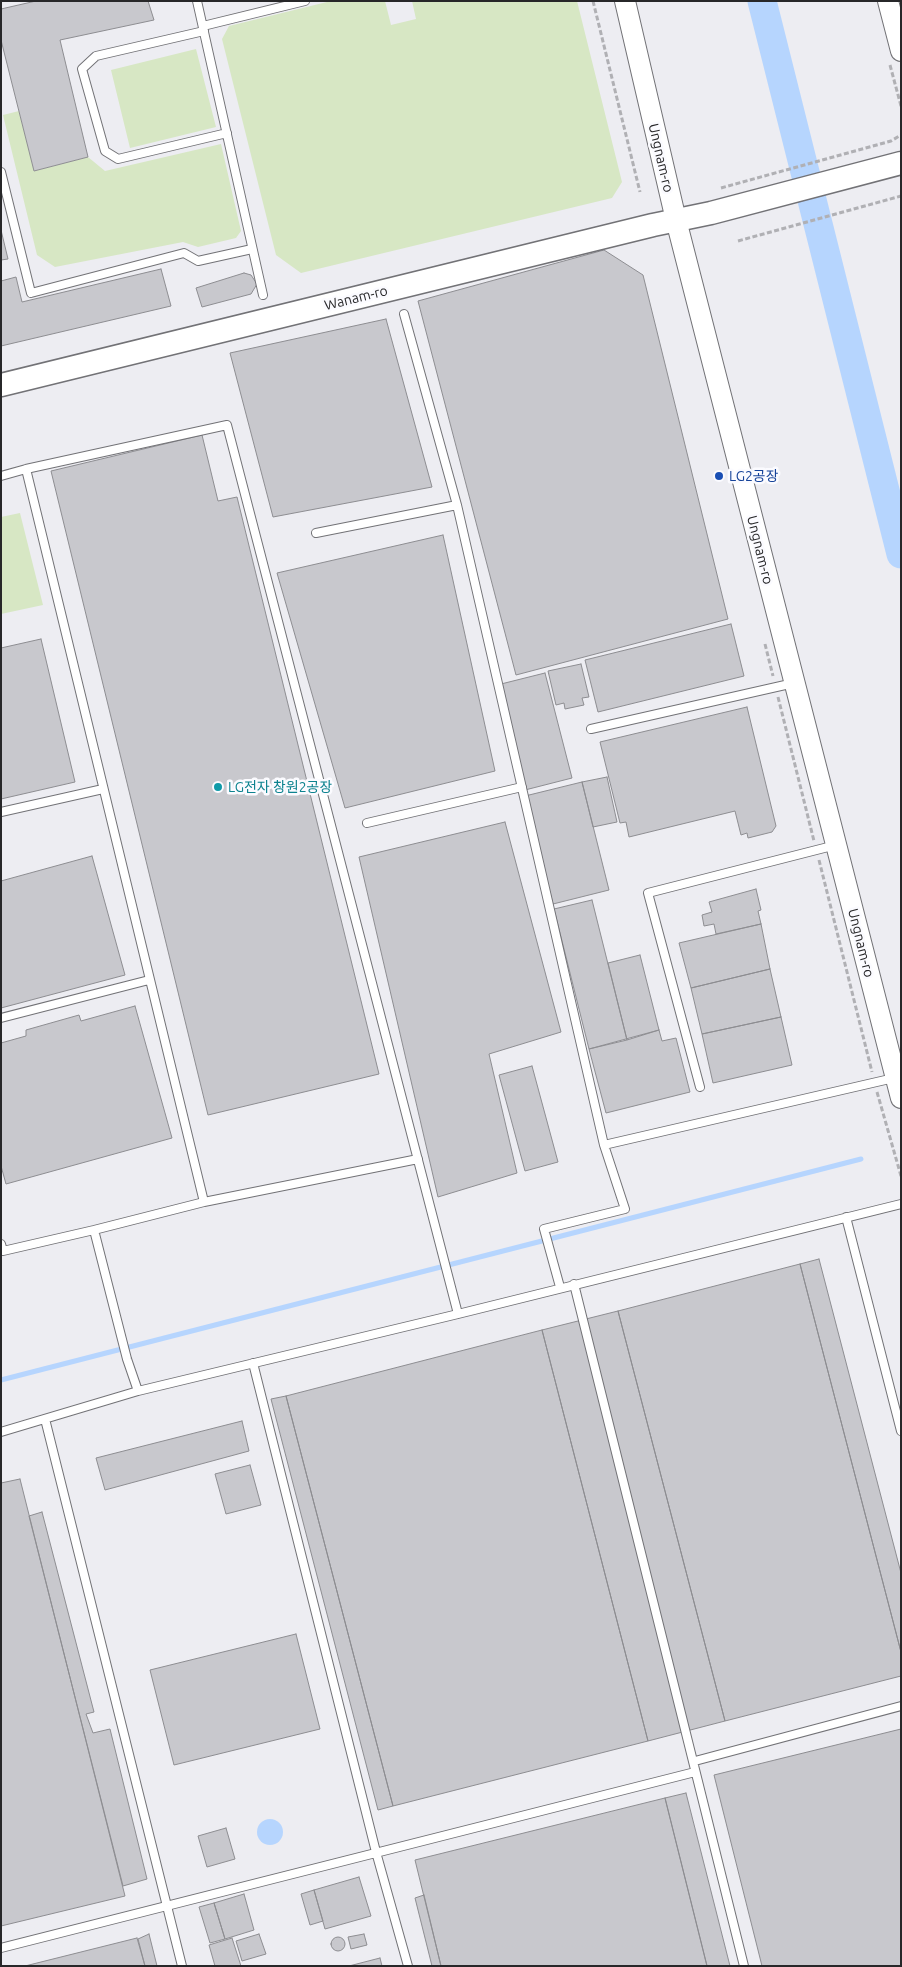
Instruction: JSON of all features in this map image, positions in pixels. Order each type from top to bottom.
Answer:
[{"type":"main road","name":"Wanam-ro","points":[[1,385],[711,212],[901,163]]},
{"type":"street","name":"Ungnam-ro","points":[[625,1],[785,685],[836,845],[901,1098]]},
{"type":"street","points":[[888,1],[901,51]]},
{"type":"lane","points":[[197,1],[262,294]]},
{"type":"lane","points":[[227,133],[118,159],[104,151],[82,69],[96,56],[305,1]]},
{"type":"lane","points":[[1,172],[31,293],[184,254],[198,261],[252,249]]},
{"type":"lane","points":[[404,314],[457,505],[604,1145],[625,1209],[544,1229],[560,1287]]},
{"type":"lane","points":[[1,476],[227,426],[458,1314]]},
{"type":"lane","points":[[26,470],[204,1202]]},
{"type":"lane","points":[[316,534],[457,505]]},
{"type":"lane","points":[[591,729],[785,685]]},
{"type":"lane","points":[[367,822],[522,787]]},
{"type":"lane","points":[[1,812],[103,789]]},
{"type":"lane","points":[[700,1087],[648,893],[836,845]]},
{"type":"lane","points":[[1,1018],[149,980]]},
{"type":"lane","points":[[604,1145],[895,1078]]},
{"type":"lane","points":[[2,1249],[94,1230],[204,1202],[418,1159]]},
{"type":"lane","points":[[1,1432],[138,1391],[901,1204]]},
{"type":"lane","points":[[846,1217],[901,1431]]},
{"type":"lane","points":[[94,1230],[127,1358],[138,1391]]},
{"type":"lane","points":[[574,1284],[744,1966]]},
{"type":"lane","points":[[253,1363],[376,1852],[408,1966]]},
{"type":"lane","points":[[45,1419],[182,1966]]},
{"type":"lane","points":[[694,1760],[901,1706]]},
{"type":"lane","points":[[1,1948],[695,1772]]},
{"type":"path","points":[[593,1],[640,192]]},
{"type":"path","points":[[721,188],[860,150],[890,141],[901,135]]},
{"type":"path","points":[[738,241],[901,196]]},
{"type":"path","points":[[764,640],[785,685],[816,850],[875,1083],[901,1176]]},
{"type":"green space","points":[[331,1],[385,1],[391,25],[416,19],[412,1],[577,1],[622,182],[612,198],[301,273],[276,255],[222,39],[229,26]]},
{"type":"green space","points":[[196,49],[216,127],[130,148],[111,70]]},
{"type":"green space","points":[[19,111],[34,171],[88,157],[105,171],[221,144],[241,231],[236,238],[198,247],[183,242],[55,267],[37,255],[3,115]]},
{"type":"green space","points":[[20,513],[43,605],[1,614],[1,517]]},
{"type":"water","points":[[270,1819],[279,1823],[283,1832],[279,1841],[270,1845],[261,1841],[257,1832],[261,1823]]},
{"type":"building","points":[[36,1],[148,1],[154,20],[60,40],[88,157],[34,171],[1,40],[1,9]]},
{"type":"building","points":[[1,230],[8,259],[1,260]]},
{"type":"building","points":[[604,250],[643,275],[728,619],[516,675],[418,301]]},
{"type":"building","points":[[161,269],[171,306],[1,346],[1,281],[16,277],[22,302]]},
{"type":"building","points":[[244,273],[251,275],[257,284],[251,294],[202,307],[196,288]]},
{"type":"building","points":[[386,319],[432,487],[273,517],[230,353]]},
{"type":"building","name":"LG전자 창원2공장","points":[[202,435],[218,501],[237,497],[379,1074],[208,1115],[51,471]]},
{"type":"building","points":[[443,535],[495,771],[345,808],[277,573]]},
{"type":"building","points":[[731,624],[744,676],[598,712],[585,660]]},
{"type":"building","points":[[41,639],[75,782],[1,799],[1,648]]},
{"type":"building","points":[[581,664],[589,697],[582,698],[584,705],[565,709],[564,703],[556,705],[548,671]]},
{"type":"building","points":[[545,673],[572,778],[525,790],[501,684]]},
{"type":"building","points":[[747,707],[776,826],[772,832],[748,838],[747,833],[741,835],[735,811],[629,837],[626,822],[620,823],[600,742]]},
{"type":"building","points":[[607,777],[617,822],[593,827],[582,782]]},
{"type":"building","points":[[582,782],[609,890],[553,904],[525,796]]},
{"type":"building","points":[[505,822],[561,1032],[489,1054],[517,1173],[438,1197],[359,857]]},
{"type":"building","points":[[92,856],[125,975],[1,1008],[1,881]]},
{"type":"building","points":[[756,889],[761,910],[758,911],[761,924],[716,934],[714,924],[704,926],[702,915],[712,912],[709,902]]},
{"type":"building","points":[[592,900],[627,1040],[589,1049],[554,909]]},
{"type":"building","points":[[761,924],[770,969],[691,988],[679,943]]},
{"type":"building","points":[[640,955],[659,1030],[627,1040],[608,963]]},
{"type":"building","points":[[770,969],[781,1017],[702,1034],[691,988]]},
{"type":"building","points":[[135,1006],[172,1138],[6,1184],[1,1166],[1,1043],[26,1036],[26,1030],[79,1015],[81,1021]]},
{"type":"building","points":[[781,1017],[792,1065],[713,1083],[702,1034]]},
{"type":"building","points":[[659,1030],[662,1041],[676,1038],[690,1092],[606,1113],[589,1049]]},
{"type":"building","points":[[532,1066],[558,1162],[525,1171],[499,1075]]},
{"type":"building","points":[[819,1259],[901,1573],[901,1652],[800,1264]]},
{"type":"building","points":[[800,1264],[901,1652],[901,1676],[725,1721],[618,1311]]},
{"type":"building","points":[[618,1311],[725,1721],[648,1741],[542,1330]]},
{"type":"building","points":[[542,1330],[648,1741],[393,1806],[286,1396]]},
{"type":"building","points":[[286,1396],[393,1806],[378,1810],[271,1399]]},
{"type":"building","points":[[242,1421],[249,1451],[105,1490],[96,1458]]},
{"type":"building","points":[[250,1465],[261,1505],[226,1514],[215,1474]]},
{"type":"building","points":[[20,1479],[125,1896],[1,1926],[1,1483]]},
{"type":"building","points":[[42,1512],[94,1712],[86,1714],[93,1733],[110,1729],[147,1879],[123,1886],[29,1516]]},
{"type":"building","points":[[296,1634],[320,1729],[174,1765],[150,1670]]},
{"type":"building","points":[[901,1729],[901,1966],[762,1966],[714,1775]]},
{"type":"building","points":[[686,1793],[730,1966],[707,1966],[665,1798]]},
{"type":"building","points":[[665,1798],[707,1966],[441,1966],[415,1860]]},
{"type":"building","points":[[226,1828],[235,1859],[207,1867],[198,1836]]},
{"type":"building","points":[[359,1877],[371,1916],[325,1929],[314,1890]]},
{"type":"building","points":[[314,1890],[323,1921],[310,1925],[301,1894]]},
{"type":"building","points":[[244,1894],[254,1930],[225,1939],[214,1903]]},
{"type":"building","points":[[424,1895],[441,1966],[432,1966],[415,1898]]},
{"type":"building","points":[[214,1903],[225,1939],[210,1943],[199,1907]]},
{"type":"building","points":[[149,1934],[157,1966],[145,1966],[138,1939]]},
{"type":"building","points":[[259,1934],[266,1954],[242,1961],[236,1941]]},
{"type":"building","points":[[364,1934],[367,1945],[351,1949],[348,1937]]},
{"type":"building","points":[[338,1937],[343,1939],[345,1944],[343,1949],[338,1951],[333,1949],[331,1944],[333,1939]]},
{"type":"building","points":[[137,1938],[145,1966],[25,1966]]},
{"type":"building","points":[[232,1938],[241,1966],[215,1966],[209,1945]]},
{"type":"building","points":[[380,1958],[382,1966],[349,1966]]},
{"type":"waterway","points":[[762,1],[901,554]]},
{"type":"waterway","points":[[1,1380],[861,1159]]},
{"type":"place","name":"LG2공장","points":[[719,476]]},
{"type":"place","name":"LG전자 창원2공장","points":[[218,787]]}]
